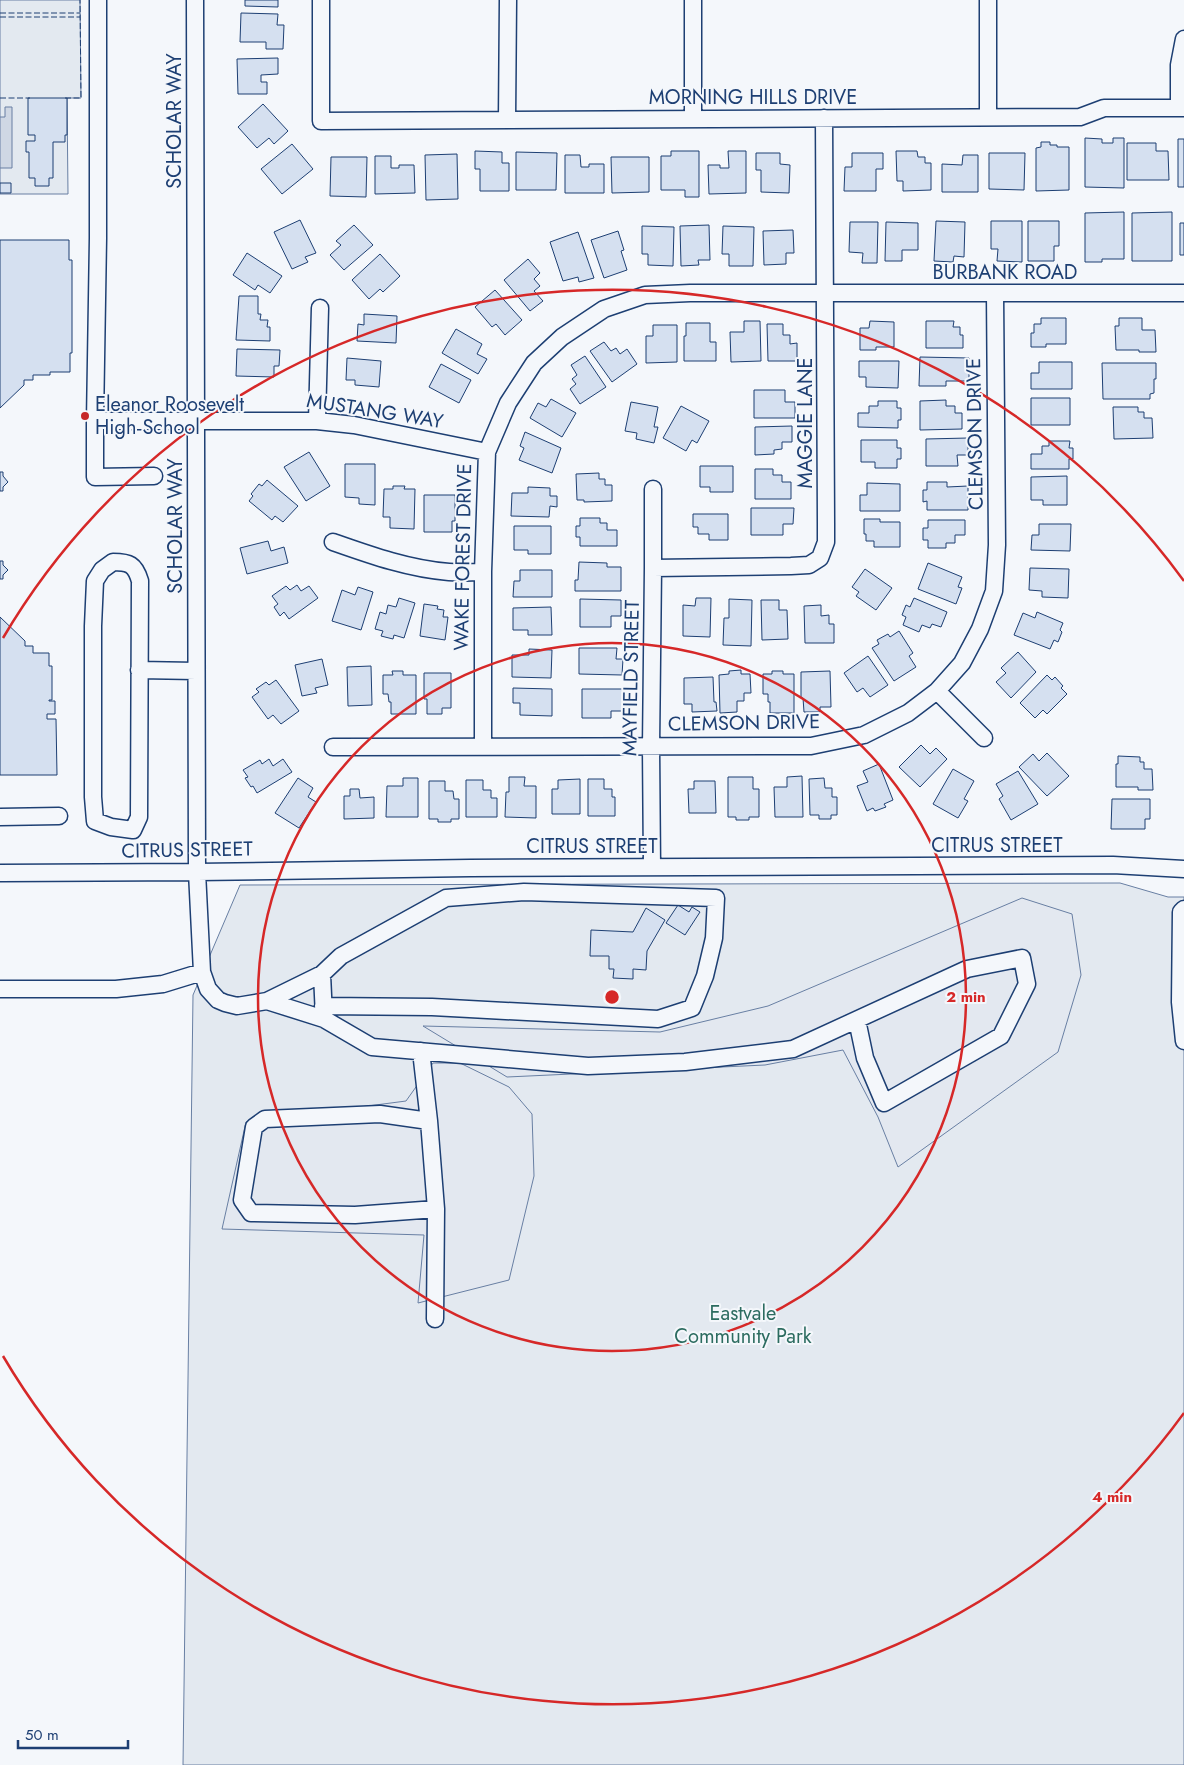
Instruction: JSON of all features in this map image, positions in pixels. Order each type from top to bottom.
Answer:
[{"type":"street","points":[[98,0],[96,477],[154,476]]},
{"type":"street","name":"SCHOLAR WAY","points":[[195,0],[197,872],[202,972]]},
{"type":"street","name":"MORNING HILLS DRIVE","points":[[321,0],[321,121],[1080,117],[1104,108],[1181,108]]},
{"type":"street","points":[[507,120],[508,0]]},
{"type":"street","points":[[693,0],[693,119]]},
{"type":"street","points":[[988,0],[988,117]]},
{"type":"street","points":[[1181,108],[1179,66],[1184,39]]},
{"type":"street","name":"MAGGIE LANE","points":[[653,568],[809,565],[820,558],[826,542],[824,118]]},
{"type":"street","name":"BURBANK ROAD","points":[[825,294],[1184,292]]},
{"type":"street","name":"WAKE FOREST DRIVE","points":[[483,746],[483,572],[486,452],[508,403],[534,363],[562,337],[604,309],[646,295],[825,294]]},
{"type":"street","name":"CLEMSON DRIVE","points":[[334,747],[811,746],[864,735],[908,713],[937,691],[962,663],[980,629],[994,591],[997,545],[995,294]]},
{"type":"street","points":[[317,421],[320,308]]},
{"type":"street","name":"MUSTANG WAY","points":[[95,421],[317,421],[354,425],[486,452]]},
{"type":"street","name":"MAYFIELD STREET","points":[[652,867],[650,746],[653,489]]},
{"type":"street","points":[[333,542],[412,566],[449,572],[483,572]]},
{"type":"street","points":[[113,562],[126,562],[137,570],[140,581],[139,670],[139,817],[133,830],[111,827],[95,821],[93,797],[93,635],[96,581],[102,570],[113,562]]},
{"type":"street","points":[[139,670],[196,671]]},
{"type":"street","points":[[937,691],[984,738]]},
{"type":"street","points":[[0,817],[59,816]]},
{"type":"street","name":"CITRUS STREET","points":[[0,873],[470,868],[1113,865],[1184,870]]},
{"type":"street","points":[[0,989],[116,990],[163,984],[202,972],[208,989],[218,1000],[237,1006],[267,1001],[322,974],[341,956],[446,898],[524,892],[716,898],[714,938],[705,976],[692,1008],[658,1019],[432,1007],[323,1012],[267,1001]]},
{"type":"street","points":[[1184,909],[1181,912],[1184,1041]]},
{"type":"street","points":[[323,1012],[372,1047],[588,1066],[686,1062],[793,1049],[967,969],[1022,958],[1027,984],[1001,1036],[884,1103],[865,1058],[857,1020]]},
{"type":"street","points":[[322,974],[323,1012]]},
{"type":"street","points":[[420,1051],[429,1121],[436,1209],[435,1319]]},
{"type":"street","points":[[429,1121],[380,1114],[265,1119],[254,1127],[242,1200],[250,1213],[355,1215],[436,1209]]},
{"type":"green space","points":[[0,0],[80,0],[81,98],[67,98],[68,194],[0,194]]},
{"type":"green space","name":"Eastvale Community Park","points":[[1120,883],[1168,897],[1184,897],[1184,1765],[183,1765],[193,995],[240,885]]},
{"type":"shaded area","points":[[5,107],[12,107],[12,168],[0,168],[0,117],[5,117]]},
{"type":"shaded area","points":[[1022,898],[1072,914],[1081,975],[1058,1052],[898,1167],[878,1117],[843,1050],[765,1065],[507,1077],[423,1026],[660,1032],[768,1006]]},
{"type":"shaded area","points":[[433,1063],[460,1063],[509,1087],[532,1114],[534,1176],[509,1280],[418,1303],[424,1235],[222,1229],[246,1122],[406,1101]]},
{"type":"building","points":[[245,0],[278,0],[278,7],[245,6]]},
{"type":"building","points":[[241,13],[278,14],[277,25],[284,25],[283,49],[266,49],[266,42],[240,42]]},
{"type":"building","points":[[278,58],[278,74],[261,75],[261,82],[267,82],[267,94],[238,94],[237,59]]},
{"type":"building","points":[[28,98],[67,98],[67,135],[65,135],[65,142],[53,142],[53,178],[49,178],[49,186],[35,186],[35,178],[29,178],[29,152],[26,152],[26,141],[35,141],[35,135],[28,135]]},
{"type":"building","points":[[263,104],[288,131],[274,144],[269,138],[257,148],[238,127]]},
{"type":"building","points":[[1085,138],[1102,139],[1102,143],[1113,143],[1113,138],[1124,138],[1124,188],[1085,187]]},
{"type":"building","points":[[1178,139],[1184,139],[1184,187],[1178,187]]},
{"type":"building","points":[[1041,142],[1050,142],[1050,145],[1057,145],[1057,147],[1069,147],[1069,190],[1036,191],[1036,148],[1041,147]]},
{"type":"building","points":[[1127,143],[1156,143],[1156,151],[1168,151],[1169,180],[1127,180]]},
{"type":"building","points":[[292,144],[313,169],[282,194],[261,169]]},
{"type":"building","points":[[475,151],[502,152],[502,163],[509,163],[509,191],[480,191],[480,169],[475,169]]},
{"type":"building","points":[[671,151],[699,151],[699,197],[685,197],[685,190],[661,190],[661,156],[671,156]]},
{"type":"building","points":[[728,151],[746,151],[746,193],[709,194],[708,165],[720,165],[720,168],[729,168]]},
{"type":"building","points":[[896,151],[917,151],[918,157],[925,157],[925,163],[931,163],[931,190],[903,191],[903,181],[897,181]]},
{"type":"building","points":[[516,152],[557,153],[556,190],[516,190]]},
{"type":"building","points":[[756,153],[780,153],[780,164],[790,165],[789,193],[761,192],[761,170],[756,170]]},
{"type":"building","points":[[852,153],[883,153],[883,169],[876,169],[876,191],[844,191],[845,167],[852,167]]},
{"type":"building","points":[[989,153],[1025,153],[1024,190],[989,189]]},
{"type":"building","points":[[457,154],[458,199],[426,200],[425,155]]},
{"type":"building","points":[[565,155],[580,155],[581,167],[589,167],[589,164],[604,164],[604,193],[565,193]]},
{"type":"building","points":[[963,155],[978,155],[978,192],[942,192],[942,164],[962,165]]},
{"type":"building","points":[[375,156],[391,156],[391,168],[399,168],[399,165],[414,165],[415,193],[375,194]]},
{"type":"building","points":[[331,157],[367,157],[366,197],[330,196]]},
{"type":"building","points":[[611,157],[649,157],[649,192],[612,193]]},
{"type":"building","points":[[0,183],[11,183],[11,193],[0,193]]},
{"type":"building","points":[[1124,212],[1124,259],[1102,259],[1102,262],[1085,262],[1085,213]]},
{"type":"building","points":[[1172,212],[1172,261],[1132,261],[1132,213]]},
{"type":"building","points":[[300,220],[316,253],[305,257],[308,262],[292,269],[274,232]]},
{"type":"building","points":[[936,221],[965,222],[964,257],[954,256],[953,262],[934,261]]},
{"type":"building","points":[[991,221],[1022,221],[1022,262],[997,261],[998,249],[991,249]]},
{"type":"building","points":[[1028,221],[1059,221],[1059,246],[1054,246],[1054,261],[1028,261]]},
{"type":"building","points":[[850,222],[878,222],[877,263],[862,263],[863,253],[849,252]]},
{"type":"building","points":[[886,222],[918,223],[918,250],[902,250],[902,261],[885,261]]},
{"type":"building","points":[[1180,223],[1184,223],[1184,255],[1180,255]]},
{"type":"building","points":[[354,225],[373,245],[344,270],[330,255],[341,245],[336,241]]},
{"type":"building","points":[[709,225],[710,260],[698,260],[699,265],[681,266],[680,226]]},
{"type":"building","points":[[642,226],[674,227],[673,266],[648,265],[648,254],[642,254]]},
{"type":"building","points":[[723,226],[754,227],[753,266],[729,266],[729,254],[722,254]]},
{"type":"building","points":[[793,230],[794,253],[786,253],[786,264],[764,265],[763,231]]},
{"type":"building","points":[[618,231],[624,250],[621,251],[627,270],[604,278],[591,240]]},
{"type":"building","points":[[578,232],[594,278],[579,282],[578,277],[563,281],[550,242]]},
{"type":"building","points":[[0,240],[69,240],[69,260],[72,260],[72,353],[70,353],[70,372],[50,372],[50,375],[33,375],[33,380],[24,380],[24,385],[0,408]]},
{"type":"building","points":[[247,253],[282,276],[270,293],[258,285],[255,290],[233,275]]},
{"type":"building","points":[[380,254],[400,276],[383,292],[380,289],[369,299],[352,280]]},
{"type":"building","points":[[528,259],[540,273],[534,279],[540,286],[534,291],[543,301],[530,311],[504,280]]},
{"type":"building","points":[[495,290],[522,320],[505,335],[496,324],[492,327],[475,307]]},
{"type":"building","points":[[239,296],[258,296],[258,314],[261,314],[260,320],[268,320],[267,327],[270,327],[270,341],[236,340]]},
{"type":"building","points":[[364,314],[397,316],[396,343],[357,341],[358,324],[364,325]]},
{"type":"building","points":[[1041,318],[1066,318],[1066,344],[1046,344],[1046,347],[1031,347],[1031,333],[1034,333],[1034,324],[1041,324]]},
{"type":"building","points":[[1119,318],[1142,318],[1142,330],[1155,330],[1156,352],[1116,350],[1115,326],[1119,326]]},
{"type":"building","points":[[744,321],[760,321],[761,361],[731,362],[730,332],[744,332]]},
{"type":"building","points":[[870,321],[894,322],[894,347],[876,347],[876,350],[860,350],[860,328],[869,328]]},
{"type":"building","points":[[926,321],[954,321],[953,327],[960,327],[960,335],[963,335],[963,348],[926,348]]},
{"type":"building","points":[[686,323],[710,323],[710,342],[716,342],[716,361],[684,361]]},
{"type":"building","points":[[767,324],[783,324],[783,335],[790,335],[790,344],[797,343],[797,361],[768,361]]},
{"type":"building","points":[[653,325],[677,325],[677,362],[646,363],[646,336],[653,336]]},
{"type":"building","points":[[456,329],[482,344],[477,354],[487,359],[478,374],[442,353]]},
{"type":"building","points":[[604,342],[611,351],[616,348],[620,354],[627,349],[637,364],[612,382],[590,351]]},
{"type":"building","points":[[237,349],[280,350],[279,366],[274,366],[274,377],[236,376]]},
{"type":"building","points":[[585,356],[606,387],[580,404],[570,389],[576,384],[572,379],[577,375],[571,365]]},
{"type":"building","points":[[920,357],[969,358],[969,381],[946,381],[946,386],[919,386]]},
{"type":"building","points":[[347,358],[381,361],[379,387],[355,385],[355,380],[346,380]]},
{"type":"building","points":[[859,361],[899,361],[898,388],[866,387],[866,377],[859,377]]},
{"type":"building","points":[[1039,362],[1072,362],[1072,389],[1031,389],[1031,373],[1039,373]]},
{"type":"building","points":[[1102,363],[1156,363],[1154,393],[1150,394],[1150,399],[1103,399]]},
{"type":"building","points":[[441,364],[471,380],[459,403],[429,387]]},
{"type":"building","points":[[754,390],[785,390],[785,402],[795,402],[795,418],[754,418]]},
{"type":"building","points":[[1031,398],[1070,398],[1070,425],[1031,425]]},
{"type":"building","points":[[551,399],[576,413],[562,437],[530,418],[538,403],[546,407]]},
{"type":"building","points":[[946,400],[946,406],[955,406],[955,413],[962,413],[962,429],[920,430],[920,401]]},
{"type":"building","points":[[878,401],[897,401],[897,408],[901,408],[901,420],[898,420],[898,428],[858,427],[858,413],[869,413],[869,406],[878,406]]},
{"type":"building","points":[[631,402],[658,407],[654,427],[658,427],[654,443],[636,439],[637,433],[625,431]]},
{"type":"building","points":[[681,406],[709,421],[697,443],[692,440],[686,451],[663,438]]},
{"type":"building","points":[[1113,407],[1138,407],[1138,412],[1144,412],[1144,418],[1152,418],[1153,438],[1114,439]]},
{"type":"building","points":[[792,426],[792,442],[782,442],[782,449],[774,450],[774,454],[755,455],[755,427]]},
{"type":"building","points":[[525,432],[561,448],[552,473],[519,460],[524,448],[520,446]]},
{"type":"building","points":[[968,438],[968,455],[957,455],[958,466],[926,466],[926,439]]},
{"type":"building","points":[[861,440],[897,440],[897,448],[901,448],[901,459],[897,459],[897,468],[875,468],[875,462],[861,462]]},
{"type":"building","points":[[1049,441],[1070,441],[1069,448],[1073,448],[1073,459],[1069,459],[1069,469],[1031,469],[1031,454],[1042,454],[1042,446],[1049,446]]},
{"type":"building","points":[[309,452],[330,486],[306,501],[284,467]]},
{"type":"building","points":[[345,464],[375,464],[375,505],[359,504],[359,498],[345,497]]},
{"type":"building","points":[[700,466],[733,466],[733,492],[710,492],[710,487],[700,487]]},
{"type":"building","points":[[755,469],[773,469],[773,475],[782,475],[782,482],[791,482],[791,499],[755,499]]},
{"type":"building","points":[[0,472],[3,472],[3,476],[8,482],[3,487],[3,491],[0,491]]},
{"type":"building","points":[[599,473],[599,479],[605,479],[605,485],[612,485],[612,501],[584,502],[584,500],[577,500],[576,474]]},
{"type":"building","points":[[1067,476],[1067,505],[1043,505],[1043,500],[1031,500],[1031,477]]},
{"type":"building","points":[[267,480],[298,506],[283,522],[275,516],[272,520],[249,501],[253,496],[251,494],[259,484],[262,486]]},
{"type":"building","points":[[927,482],[947,482],[947,487],[968,486],[968,510],[927,510],[927,501],[923,502],[923,490],[927,490]]},
{"type":"building","points":[[867,483],[900,484],[900,511],[860,511],[860,495],[867,495]]},
{"type":"building","points":[[393,486],[405,486],[404,489],[415,489],[414,529],[390,528],[390,517],[383,517],[384,489],[393,489]]},
{"type":"building","points":[[528,487],[550,488],[550,496],[557,496],[557,507],[550,506],[549,517],[511,516],[512,493],[528,493]]},
{"type":"building","points":[[424,495],[455,495],[455,521],[452,521],[452,532],[424,532]]},
{"type":"building","points":[[751,508],[794,508],[793,524],[783,524],[783,535],[751,535]]},
{"type":"building","points":[[693,514],[728,514],[728,540],[709,540],[709,534],[698,534],[698,527],[693,527]]},
{"type":"building","points":[[580,518],[600,518],[600,523],[607,523],[607,530],[617,530],[617,546],[580,546],[580,537],[576,537],[576,526],[580,526]]},
{"type":"building","points":[[864,519],[880,519],[880,522],[900,522],[900,547],[874,547],[874,541],[866,541]]},
{"type":"building","points":[[928,520],[965,520],[965,535],[955,535],[955,543],[946,543],[946,548],[928,548],[928,540],[923,540],[923,528],[928,528]]},
{"type":"building","points":[[1039,524],[1071,524],[1070,551],[1031,550],[1032,535],[1039,535]]},
{"type":"building","points":[[514,526],[551,526],[551,554],[528,554],[528,550],[514,550]]},
{"type":"building","points":[[268,541],[271,551],[284,547],[288,563],[247,574],[240,548]]},
{"type":"building","points":[[0,561],[3,561],[3,565],[8,570],[3,575],[3,579],[0,579]]},
{"type":"building","points":[[579,562],[607,563],[607,567],[621,567],[621,591],[575,591],[575,580],[578,580]]},
{"type":"building","points":[[928,563],[962,577],[958,587],[962,588],[956,604],[918,589]]},
{"type":"building","points":[[1030,568],[1069,569],[1068,598],[1042,597],[1042,591],[1029,590]]},
{"type":"building","points":[[865,569],[892,588],[876,610],[856,596],[859,592],[852,587]]},
{"type":"building","points":[[520,570],[552,570],[552,597],[513,597],[514,581],[520,581]]},
{"type":"building","points":[[297,585],[301,591],[309,586],[318,598],[289,619],[284,612],[280,616],[274,607],[278,604],[272,596],[286,586],[290,590]]},
{"type":"building","points":[[358,587],[373,592],[361,630],[332,621],[342,590],[355,595]]},
{"type":"building","points":[[399,598],[415,603],[404,638],[394,635],[393,639],[381,636],[383,631],[375,629],[380,612],[386,614],[388,605],[396,607]]},
{"type":"building","points":[[696,598],[711,598],[710,637],[683,636],[683,605],[695,606]]},
{"type":"building","points":[[914,598],[947,612],[941,627],[932,624],[930,628],[922,625],[919,632],[903,625],[906,617],[902,615],[906,605],[910,607]]},
{"type":"building","points":[[580,599],[621,600],[621,616],[611,616],[611,627],[580,627]]},
{"type":"building","points":[[729,599],[752,600],[751,646],[723,645],[724,618],[729,618]]},
{"type":"building","points":[[761,600],[779,600],[779,610],[787,610],[788,639],[762,640]]},
{"type":"building","points":[[424,604],[438,606],[437,609],[444,610],[443,617],[448,617],[445,640],[420,636]]},
{"type":"building","points":[[821,605],[821,616],[829,615],[829,624],[834,624],[834,643],[805,643],[804,606]]},
{"type":"building","points":[[551,607],[552,635],[528,635],[528,630],[513,630],[513,608]]},
{"type":"building","points":[[1037,612],[1063,623],[1058,642],[1054,640],[1050,649],[1014,635],[1023,613],[1035,618]]},
{"type":"building","points":[[0,617],[25,641],[25,646],[33,646],[33,653],[49,653],[49,666],[52,666],[52,700],[49,701],[55,701],[55,714],[47,714],[47,719],[56,719],[57,775],[0,775]]},
{"type":"building","points":[[899,631],[913,653],[909,656],[916,667],[894,681],[872,648],[879,644],[877,640],[888,634],[890,637]]},
{"type":"building","points":[[579,648],[617,648],[616,659],[623,659],[622,675],[579,674]]},
{"type":"building","points":[[529,649],[552,650],[551,678],[512,677],[512,655],[529,655]]},
{"type":"building","points":[[1018,652],[1036,672],[1011,698],[996,682],[1006,673],[1001,668]]},
{"type":"building","points":[[868,656],[888,685],[870,697],[863,688],[857,692],[844,673]]},
{"type":"building","points":[[322,659],[328,685],[315,688],[317,693],[302,696],[295,665]]},
{"type":"building","points":[[371,666],[372,705],[348,706],[347,667]]},
{"type":"building","points":[[741,670],[741,674],[750,674],[751,693],[744,693],[744,701],[737,701],[737,712],[720,713],[719,675],[729,674],[729,671]]},
{"type":"building","points":[[392,671],[403,671],[403,675],[416,675],[416,714],[391,714],[391,702],[389,702],[388,694],[383,694],[383,675],[393,675]]},
{"type":"building","points":[[772,671],[794,674],[794,713],[770,713],[768,694],[763,694],[763,674],[772,674]]},
{"type":"building","points":[[830,671],[831,707],[820,707],[820,712],[804,712],[803,698],[801,698],[801,672]]},
{"type":"building","points":[[424,673],[451,673],[451,708],[442,708],[442,714],[427,714],[427,699],[424,699]]},
{"type":"building","points":[[1047,675],[1052,680],[1055,677],[1067,694],[1047,714],[1043,710],[1035,718],[1020,703]]},
{"type":"building","points":[[713,677],[714,702],[716,702],[717,711],[692,712],[692,704],[684,704],[684,678]]},
{"type":"building","points":[[276,680],[299,711],[281,724],[273,715],[268,719],[252,697],[259,692],[256,689],[266,682],[269,685]]},
{"type":"building","points":[[513,688],[552,689],[552,716],[520,715],[520,703],[513,703]]},
{"type":"building","points":[[582,689],[624,689],[624,711],[611,711],[611,718],[582,718]]},
{"type":"building","points":[[921,745],[930,754],[936,748],[947,759],[920,787],[899,767]]},
{"type":"building","points":[[1047,753],[1069,776],[1047,796],[1019,767],[1033,754],[1039,761]]},
{"type":"building","points":[[1118,756],[1140,757],[1140,762],[1144,762],[1144,769],[1152,769],[1153,790],[1138,790],[1138,787],[1116,787]]},
{"type":"building","points":[[269,759],[273,766],[283,759],[292,772],[257,793],[245,778],[248,777],[243,770],[260,760],[262,764]]},
{"type":"building","points":[[879,764],[893,800],[884,804],[886,807],[875,811],[873,808],[867,811],[857,786],[868,782],[863,771]]},
{"type":"building","points":[[953,769],[974,781],[964,799],[968,801],[958,818],[933,804]]},
{"type":"building","points":[[1018,771],[1038,804],[1011,820],[999,799],[1003,796],[996,784]]},
{"type":"building","points":[[802,776],[803,817],[775,817],[774,787],[787,787],[787,777]]},
{"type":"building","points":[[509,777],[525,777],[524,786],[536,786],[536,818],[505,817]]},
{"type":"building","points":[[728,777],[753,777],[753,789],[759,789],[759,817],[749,817],[749,820],[736,820],[736,817],[728,817]]},
{"type":"building","points":[[298,778],[313,788],[308,797],[316,802],[299,828],[275,813]]},
{"type":"building","points":[[403,778],[418,778],[418,817],[386,817],[387,786],[403,786]]},
{"type":"building","points":[[824,778],[825,788],[832,788],[832,797],[837,797],[837,815],[831,815],[831,819],[819,819],[819,815],[810,815],[809,779]]},
{"type":"building","points":[[580,779],[580,814],[552,814],[552,789],[558,789],[558,780]]},
{"type":"building","points":[[588,779],[604,779],[604,789],[612,789],[612,797],[615,797],[615,816],[588,816]]},
{"type":"building","points":[[466,780],[483,780],[483,790],[491,790],[491,798],[497,798],[497,817],[466,817]]},
{"type":"building","points":[[429,781],[445,781],[445,791],[453,791],[454,799],[459,799],[459,819],[451,819],[451,822],[438,822],[438,819],[429,819]]},
{"type":"building","points":[[694,781],[715,781],[716,813],[689,813],[688,789],[694,789]]},
{"type":"building","points":[[350,789],[359,789],[360,798],[374,797],[374,818],[344,819],[344,796],[350,796]]},
{"type":"building","points":[[1112,799],[1150,799],[1150,819],[1145,819],[1145,829],[1111,829]]},
{"type":"building","points":[[678,905],[689,912],[692,907],[700,912],[685,935],[666,923]]},
{"type":"building","points":[[646,908],[665,920],[647,951],[646,970],[633,969],[633,979],[613,978],[614,969],[609,969],[609,956],[590,956],[591,930],[633,932]]},
{"type":"fence","points":[[65,98],[81,98],[80,0]]},
{"type":"fence","points":[[0,13],[80,13]]},
{"type":"fence","points":[[0,17],[80,17]]},
{"type":"fence","points":[[0,98],[30,98]]},
{"type":"place","name":"Eleanor Roosevelt High School","points":[[85,416]]}]
